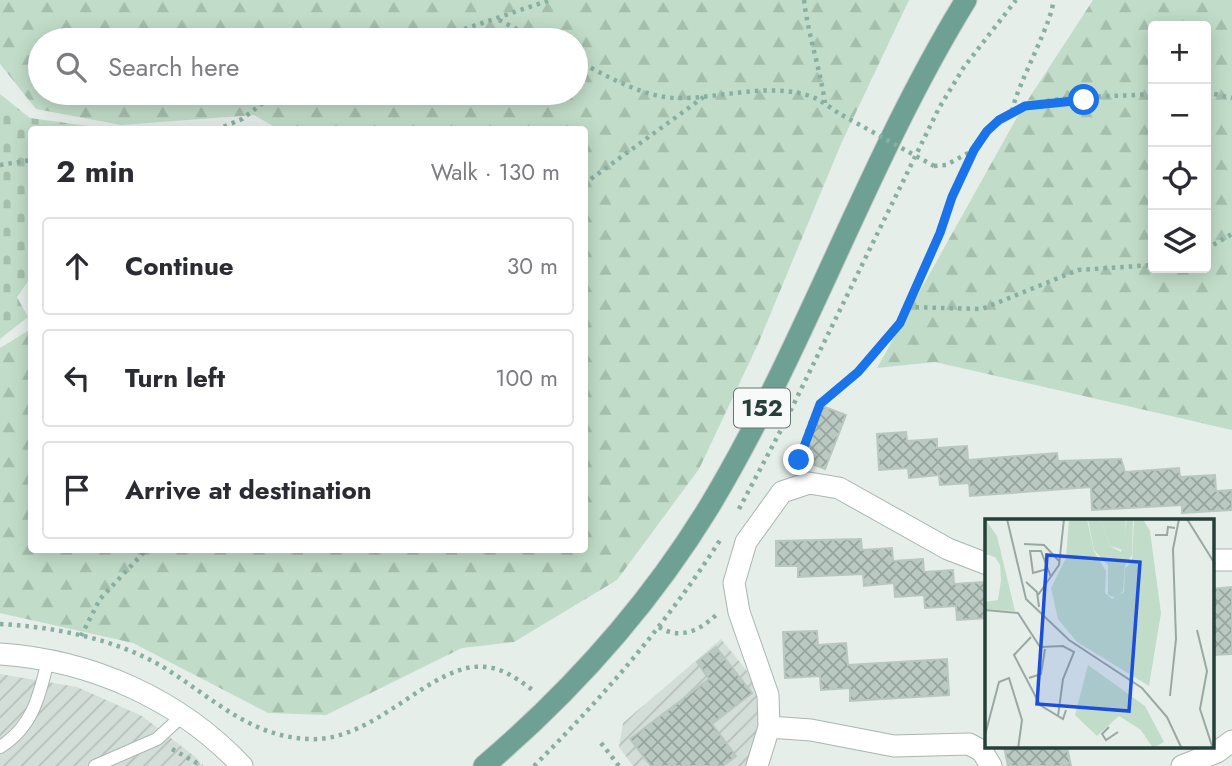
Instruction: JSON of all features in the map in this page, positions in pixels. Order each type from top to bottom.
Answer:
[{"type":"main road","name":"152","points":[[484,766],[542,715],[605,648],[662,578],[709,507],[757,418],[924,73],[966,0]]},
{"type":"street","points":[[757,766],[769,727],[766,683],[736,598],[736,568],[747,542],[782,492],[802,484],[827,485],[848,492],[948,549],[985,563]]},
{"type":"street","points":[[1214,559],[1232,560]]},
{"type":"street","points":[[0,654],[48,660],[106,676],[182,716],[242,766]]},
{"type":"street","points":[[769,727],[811,730],[883,745],[969,744],[982,751],[991,766]]},
{"type":"street","points":[[1182,766],[1217,752],[1232,741]]},
{"type":"lane","points":[[0,747],[27,723],[37,706],[48,660]]},
{"type":"lane","points":[[94,766],[118,762],[157,739],[182,716]]},
{"type":"path","points":[[472,28],[550,0]]},
{"type":"path","points":[[804,0],[807,30],[817,56],[825,104]]},
{"type":"path","points":[[1012,112],[1015,95],[1051,16],[1053,0]]},
{"type":"path","points":[[499,20],[515,28]]},
{"type":"path","points":[[588,66],[637,88],[673,98],[736,92],[809,96],[934,166],[946,165],[974,150]]},
{"type":"path","points":[[1211,93],[1232,98]]},
{"type":"path","points":[[813,467],[801,462],[798,457],[820,404],[858,372],[900,323],[974,150],[987,131],[1012,112],[1025,106],[1148,94]]},
{"type":"path","points":[[588,181],[706,96]]},
{"type":"path","points":[[225,126],[242,119],[260,105]]},
{"type":"path","points":[[0,165],[28,161]]},
{"type":"path","points":[[1211,246],[1232,234]]},
{"type":"path","points":[[907,307],[982,309],[1078,270],[1148,265]]},
{"type":"path","points":[[81,636],[100,598],[143,553]]},
{"type":"path","points":[[659,627],[672,634],[690,632],[708,623],[736,598]]},
{"type":"path","points":[[0,625],[81,636],[139,655],[163,667],[249,726],[294,738],[323,739],[351,732],[446,677],[476,667],[503,671],[534,691]]},
{"type":"path","points":[[157,739],[202,766]]},
{"type":"path","points":[[601,743],[619,766]]},
{"type":"shaded area","points":[[721,639],[756,682],[761,702],[756,740],[746,766],[633,766],[619,747],[623,723]]},
{"type":"shaded area","points":[[0,674],[77,687],[142,716],[198,759],[201,766],[0,766]]},
{"type":"green space","points":[[0,0],[909,0],[841,144],[758,344],[699,469],[617,580],[514,642],[462,648],[326,715],[268,713],[133,643],[0,613],[0,348],[28,331],[28,553],[588,553],[588,126],[273,126],[254,115],[121,125],[36,109],[33,105],[588,105],[588,28],[28,28],[28,99],[0,64]]},
{"type":"green space","points":[[1093,0],[1232,0],[1232,430],[935,362],[877,368],[1020,112]]},
{"type":"green space","points":[[0,94],[30,118],[87,126],[28,126],[28,281],[17,297],[28,317],[0,339]]},
{"type":"building","points":[[822,406],[846,415],[825,469],[802,460]]},
{"type":"building","points":[[906,432],[907,441],[937,439],[937,448],[967,446],[968,460],[1057,453],[1058,461],[1121,459],[1125,472],[1179,468],[1180,477],[1215,475],[1216,491],[1232,490],[1232,510],[1182,513],[1182,505],[1092,510],[1091,487],[970,496],[969,483],[940,485],[939,475],[909,478],[908,468],[879,470],[877,434]]},
{"type":"building","points":[[861,539],[862,550],[892,548],[893,561],[923,559],[924,572],[953,570],[954,584],[984,582],[985,618],[957,620],[956,606],[925,608],[924,595],[895,597],[894,583],[864,586],[863,574],[798,577],[798,566],[776,566],[776,541]]},
{"type":"building","points":[[1232,587],[1232,654],[1214,655],[1214,589]]},
{"type":"building","points":[[817,631],[818,645],[846,643],[848,665],[947,659],[949,695],[850,701],[850,688],[821,690],[820,676],[785,678],[783,632]]},
{"type":"building","points":[[716,647],[752,693],[712,724],[736,756],[723,766],[651,766],[630,739],[709,679],[697,662]]},
{"type":"building","points":[[1004,748],[1067,748],[1071,766],[1008,766]]},
{"type":"route","points":[[799,460],[820,404],[858,372],[900,323],[940,233],[952,197],[974,150],[987,131],[999,120],[1025,106],[1084,100]]}]
